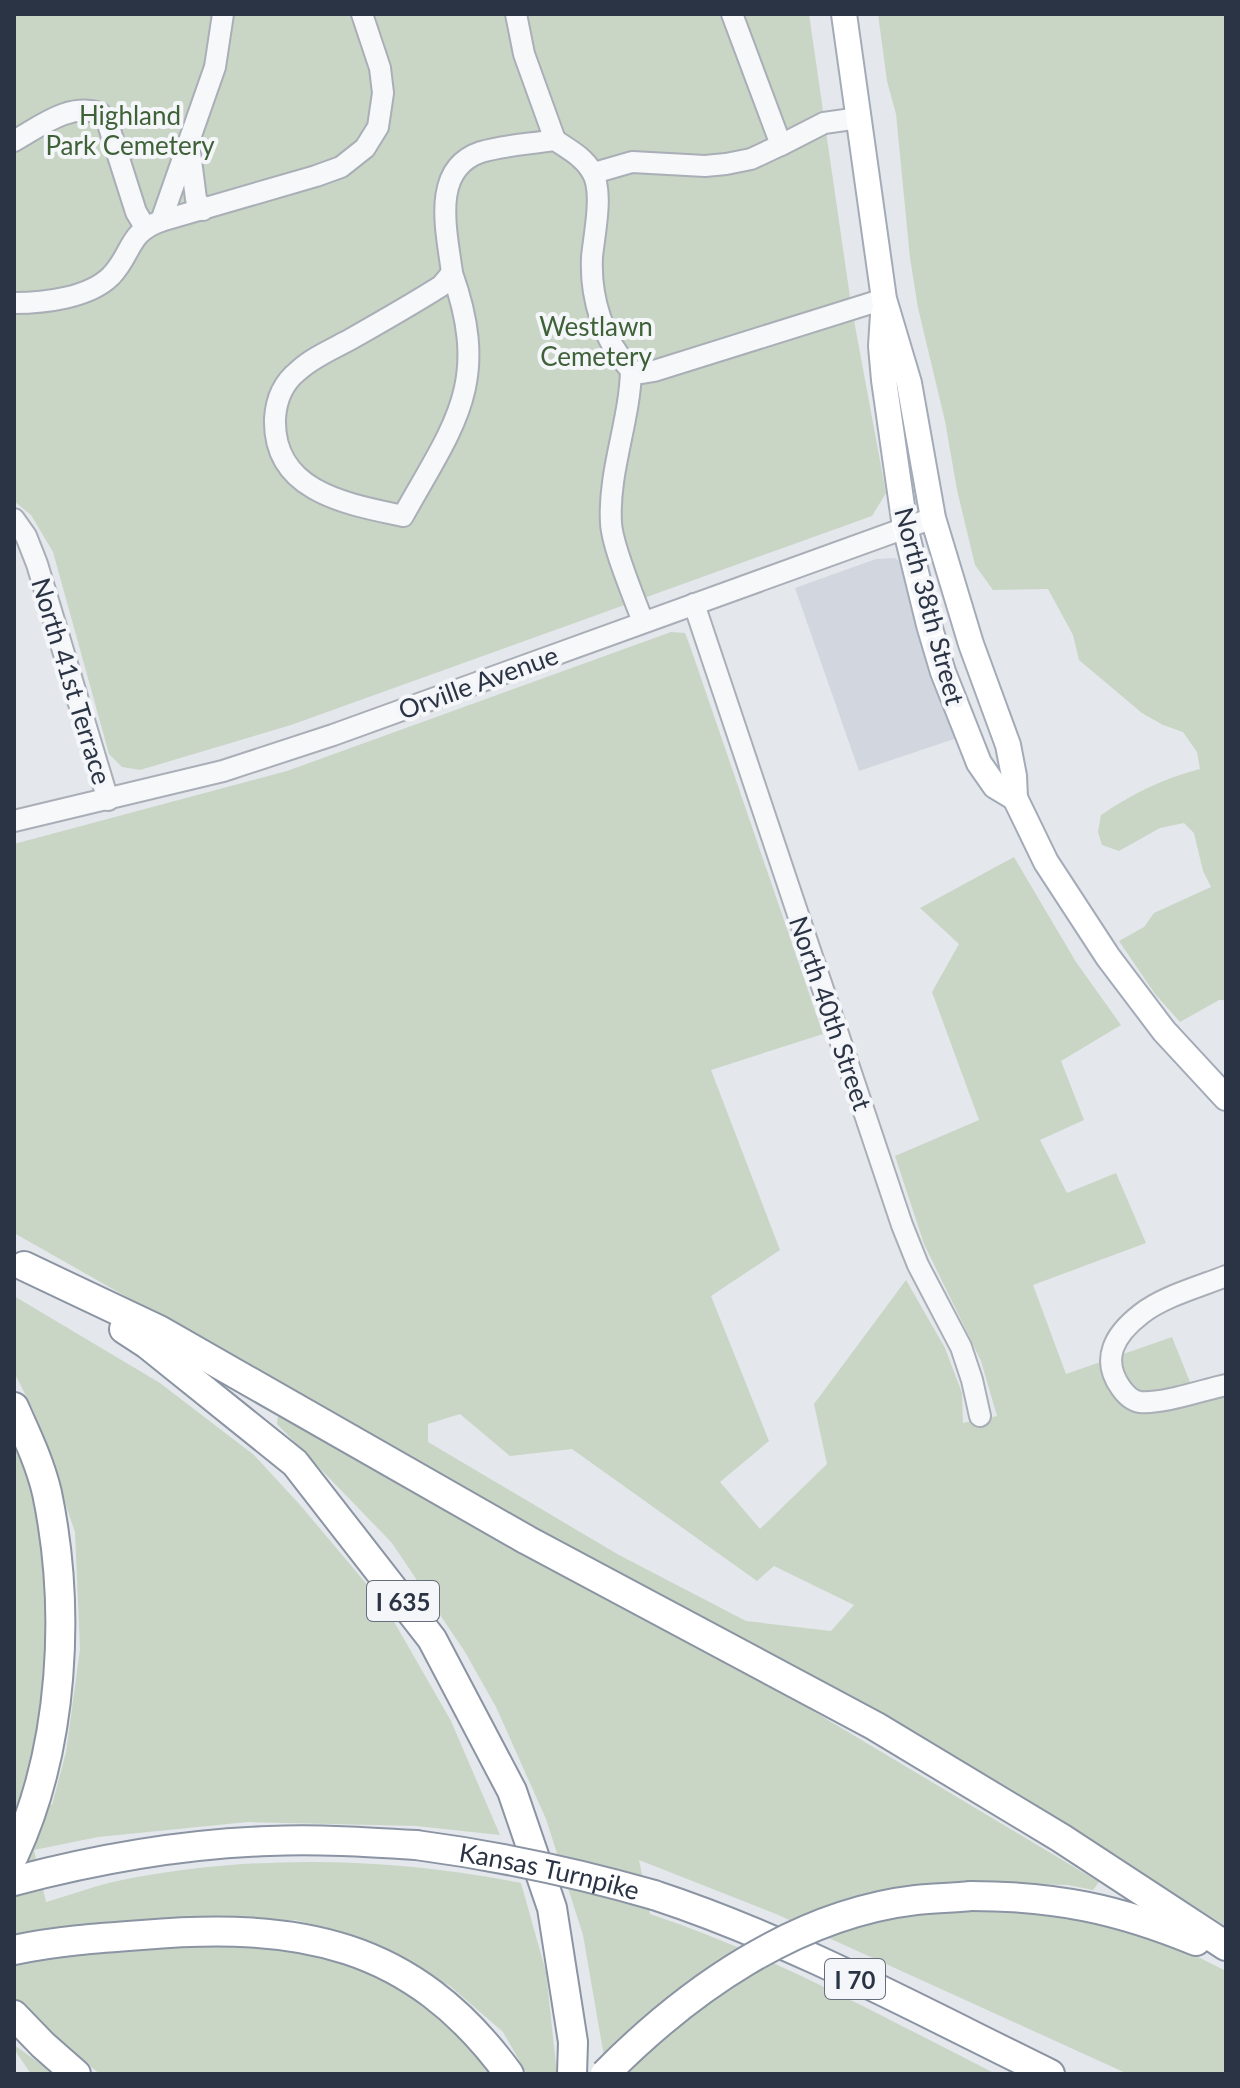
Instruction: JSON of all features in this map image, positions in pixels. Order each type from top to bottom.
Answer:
[{"type":"highway","points":[[19,1264],[159,1330],[513,1532],[875,1726],[1061,1838],[1226,1946]]},
{"type":"highway","name":"I 635","points":[[19,1264],[147,1344],[295,1463],[432,1639],[512,1791],[552,1908],[573,2042],[572,2074]]},
{"type":"highway","points":[[14,1407],[32,1447],[46,1490],[58,1563],[60,1658],[45,1769],[14,1855]]},
{"type":"highway","name":"Kansas Turnpike","points":[[14,1881],[72,1867],[195,1847],[269,1841],[416,1845],[495,1856],[557,1868],[698,1909],[844,1973],[1050,2074]]},
{"type":"highway","points":[[605,2074],[681,2004],[727,1971],[773,1945],[868,1910],[914,1900],[1022,1896],[1079,1903],[1150,1922],[1226,1954]]},
{"type":"highway","points":[[14,1950],[96,1938],[169,1932],[241,1931],[295,1936],[333,1944],[402,1973],[434,1994],[464,2018],[509,2074]]},
{"type":"highway","points":[[14,2015],[76,2074]]},
{"type":"main road","name":"North 38th Street","points":[[844,14],[884,299],[909,383],[933,518],[971,644],[1008,745],[1015,798],[1046,862],[1108,957],[1164,1031],[1226,1098]]},
{"type":"main road","name":"North 38th Street","points":[[884,299],[881,346],[905,527],[939,660],[979,763],[995,786],[1015,798]]},
{"type":"street","points":[[14,303],[53,300],[90,289],[110,277],[153,224],[189,147],[215,67],[223,14]]},
{"type":"street","points":[[153,224],[341,167],[365,148],[378,127],[383,93],[380,68],[362,14]]},
{"type":"street","points":[[516,14],[524,54],[555,140],[577,154],[594,173],[598,212],[593,269],[598,309],[618,356],[631,370],[642,373],[654,371],[884,299]]},
{"type":"street","points":[[732,14],[781,145]]},
{"type":"street","points":[[14,141],[77,109],[100,113],[108,124],[136,212],[153,224]]},
{"type":"street","points":[[594,173],[632,162],[693,166],[751,159],[824,123],[859,118]]},
{"type":"street","points":[[452,273],[441,286],[316,358],[287,382],[275,412],[278,448],[297,477],[310,488],[328,496],[403,516],[458,418],[466,391],[469,365],[467,336],[452,273],[444,205],[448,184],[455,168],[483,151],[555,140]]},
{"type":"street","points":[[189,147],[196,199],[203,210]]},
{"type":"street","points":[[631,370],[631,391],[610,500],[611,527],[643,622]]},
{"type":"street","name":"Orville Avenue","points":[[14,821],[223,771],[306,744],[933,518]]},
{"type":"street","name":"North 41st Terrace","points":[[14,519],[26,536],[37,564],[108,800]]},
{"type":"street","name":"North 40th Street","points":[[694,604],[902,1225],[918,1265],[961,1347],[980,1416]]},
{"type":"street","points":[[1226,1276],[1141,1314],[1115,1342],[1110,1360],[1115,1379],[1127,1396],[1138,1402],[1156,1401],[1226,1385]]},
{"type":"shaded area","points":[[895,558],[907,567],[957,738],[859,771],[795,588],[876,559]]},
{"type":"green space","name":"Westlawn Cemetery","points":[[14,14],[809,14],[851,304],[886,493],[872,516],[291,725],[140,770],[122,767],[109,754],[53,552],[31,515],[14,501]]},
{"type":"green space","points":[[878,14],[1226,14],[1226,1000],[1219,1000],[1180,1022],[1155,994],[1119,941],[1144,927],[1154,913],[1211,887],[1203,871],[1194,833],[1184,823],[1160,828],[1119,851],[1102,845],[1098,832],[1101,815],[1113,807],[1161,782],[1200,769],[1197,752],[1183,732],[1142,713],[1079,660],[1073,635],[1048,589],[993,590],[975,565],[918,308],[896,114],[887,81]]},
{"type":"green space","points":[[671,632],[685,633],[823,1034],[711,1070],[780,1250],[711,1296],[769,1441],[720,1482],[760,1529],[827,1464],[814,1404],[906,1280],[945,1348],[962,1393],[963,1423],[997,1416],[981,1361],[924,1244],[895,1156],[979,1120],[932,992],[959,944],[920,908],[1014,857],[1076,962],[1121,1025],[1061,1061],[1084,1120],[1040,1140],[1067,1193],[1116,1173],[1146,1243],[1033,1285],[1066,1374],[1172,1337],[1190,1382],[1226,1378],[1226,1926],[932,1742],[539,1531],[14,1233],[14,844],[287,771]],"holes":[[[460,1414],[510,1456],[572,1449],[757,1581],[774,1566],[854,1605],[831,1631],[746,1621],[619,1555],[428,1442],[428,1424]]]},
{"type":"green space","points":[[14,1296],[160,1383],[254,1455],[301,1506],[385,1606],[451,1721],[500,1835],[416,1826],[248,1822],[98,1837],[34,1850],[46,1902],[122,1880],[221,1866],[271,1863],[322,1862],[422,1868],[521,1883],[546,1972],[557,2074],[527,2074],[503,2032],[450,1986],[354,1935],[295,1920],[168,1919],[57,1929],[167,1944],[283,1945],[378,1971],[433,2012],[493,2065],[498,2074],[100,2074],[34,2022],[14,1996],[14,1424],[46,1542],[49,1677],[24,1798],[52,1805],[66,1752],[80,1649],[75,1532],[34,1412],[14,1372]]},
{"type":"green space","points":[[278,1415],[701,1644],[1099,1882],[1093,1890],[1068,1885],[969,1883],[997,1905],[1129,1930],[1182,1949],[1226,1971],[1226,2074],[1128,2074],[776,1914],[639,1860],[650,1914],[782,1967],[996,2074],[607,2074],[583,1935],[546,1819],[496,1707],[465,1652],[392,1543],[277,1424]]},
{"type":"green space","points":[[14,2045],[55,2074],[31,2074]]},
{"type":"park label","name":"Highland Park Cemetery","points":[[130,130]]}]
